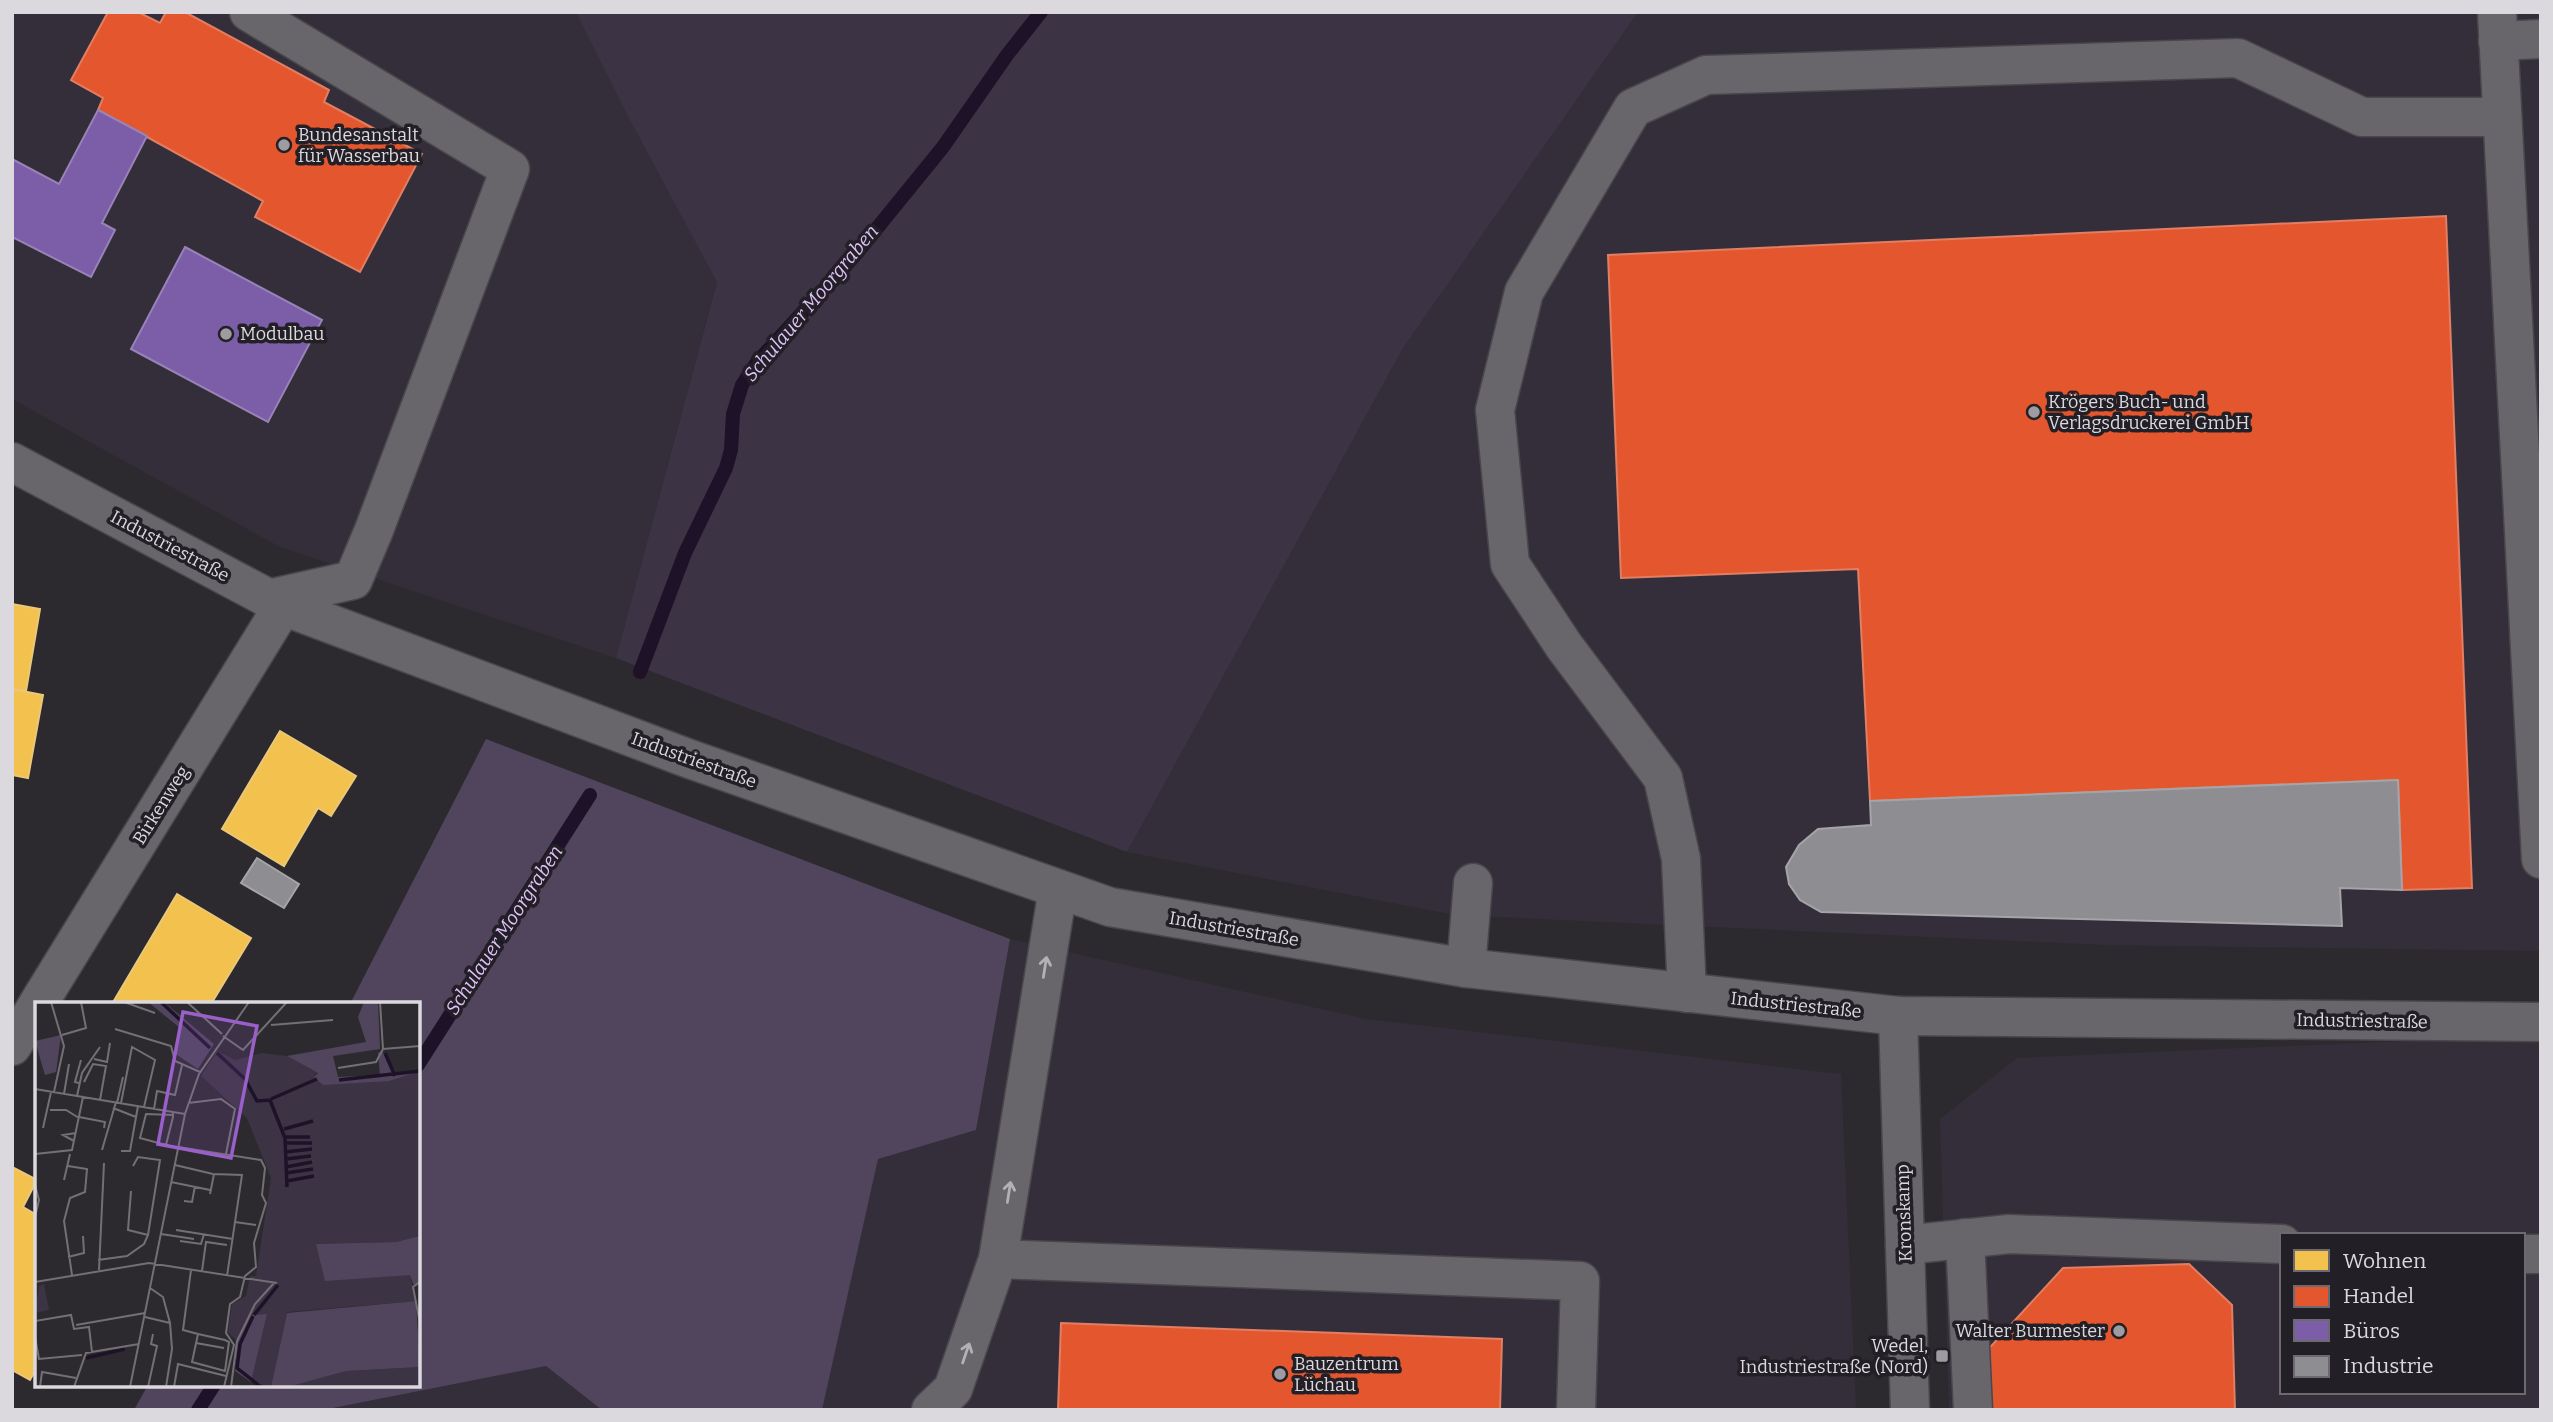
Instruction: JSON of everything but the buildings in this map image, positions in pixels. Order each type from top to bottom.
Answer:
[{"type":"street","points":[[248,12],[510,169],[374,530],[352,580],[276,602]]},
{"type":"street","points":[[2541,39],[2498,27],[2541,859]]},
{"type":"street","points":[[1687,993],[1681,859],[1663,778],[1564,646],[1510,564],[1495,410],[1524,292],[1633,108],[1706,75],[2238,58],[2362,117],[2502,117]]},
{"type":"street","name":"Industriestraße","points":[[12,462],[276,602],[687,758],[1110,907],[1466,968],[1898,1016],[2541,1023]]},
{"type":"street","name":"Birkenweg","points":[[40,1002],[276,602]]},
{"type":"street","points":[[1466,968],[1474,883]]},
{"type":"street","points":[[931,1410],[953,1389],[998,1259],[1058,889]]},
{"type":"street","name":"Birkenweg","points":[[12,1046],[35,1010]]},
{"type":"street","name":"Kronskamp","points":[[1898,1016],[1910,1410]]},
{"type":"street","points":[[1905,1245],[2009,1234],[2280,1244]]},
{"type":"street","points":[[1965,1238],[1973,1410]]},
{"type":"street","points":[[998,1259],[1580,1281],[1576,1410]]},
{"type":"shaded area","points":[[12,12],[576,12],[631,122],[717,281],[616,658],[280,547],[12,399]]},
{"type":"shaded area","points":[[576,12],[1638,12],[1403,348],[1127,852],[616,658],[717,282],[631,122]]},
{"type":"shaded area","points":[[1638,12],[2541,12],[2541,951],[2106,945],[1455,915],[1127,852],[1403,348]]},
{"type":"shaded area","points":[[486,739],[1010,939],[976,1130],[878,1159],[822,1410],[602,1410],[546,1366],[323,1410],[134,1410],[147,1387],[420,1387],[420,1002],[351,1002]]},
{"type":"shaded area","points":[[1010,939],[1366,1019],[1841,1074],[1856,1410],[822,1410],[878,1158],[976,1130]]},
{"type":"shaded area","points":[[2541,1035],[2541,1410],[1949,1410],[1940,1119],[2017,1058]]},
{"type":"shaded area","points":[[546,1366],[602,1410],[323,1410]]},
{"type":"waterway","name":"Schulauer Moorgraben","points":[[640,672],[685,553],[726,468],[731,450],[733,414],[742,385],[757,362],[856,254],[943,147],[1007,55],[1041,12]]},
{"type":"waterway","name":"Schulauer Moorgraben","points":[[420,1062],[590,795]]},
{"type":"waterway","name":"Schulauer Moorgraben","points":[[198,1410],[213,1387]]},
{"type":"place","name":"Bundesanstalt für Wasserbau","points":[[284,145]]},
{"type":"place","name":"Modulbau","points":[[226,334]]},
{"type":"place","name":"Krögers Buch- und Verlagsdruckerei GmbH","points":[[2034,412]]},
{"type":"place","name":"Walter Burmester","points":[[2119,1331]]},
{"type":"place","name":"Wedel, Industriestraße (Nord)","points":[[1942,1356]]},
{"type":"place","name":"Bauzentrum Lüchau","points":[[1280,1374]]}]
